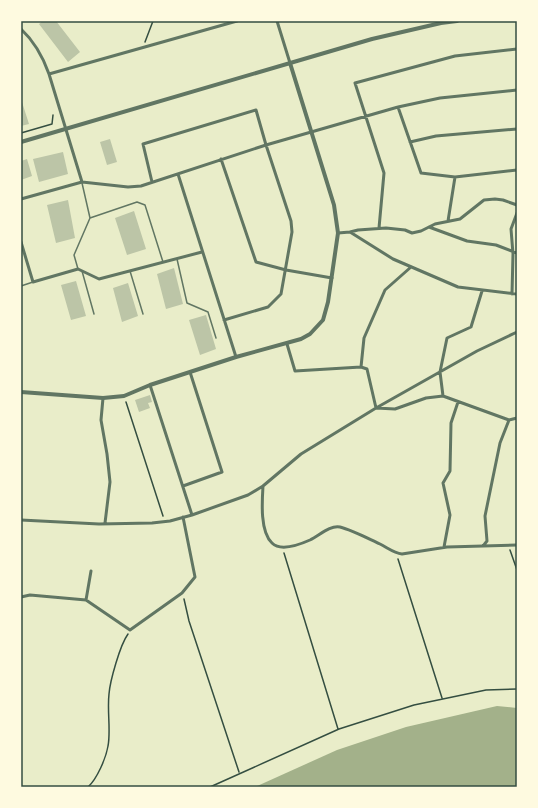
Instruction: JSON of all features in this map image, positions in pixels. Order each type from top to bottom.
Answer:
[{"type":"street","points":[[49,74],[237,21]]},
{"type":"street","points":[[21,392],[103,398],[124,396],[150,385],[236,357],[301,339],[310,334],[323,320],[328,302],[338,233],[334,205],[277,21]]},
{"type":"street","points":[[21,142],[372,39],[457,21]]},
{"type":"street","points":[[21,29],[38,49],[49,74],[82,182]]},
{"type":"street","points":[[379,228],[384,173],[355,82],[455,56],[517,49]]},
{"type":"street","points":[[21,199],[82,182],[128,187],[140,186],[266,145],[398,107],[440,98],[517,90]]},
{"type":"street","points":[[398,107],[421,173],[455,177],[517,170]]},
{"type":"street","points":[[152,182],[143,144],[256,110],[291,221],[292,232],[281,294],[268,307],[224,320]]},
{"type":"street","points":[[410,142],[436,136],[517,129]]},
{"type":"street","points":[[222,160],[256,262],[286,270],[332,278]]},
{"type":"street","points":[[178,174],[236,357]]},
{"type":"street","points":[[448,221],[455,177]]},
{"type":"street","points":[[338,233],[379,228],[405,230],[412,233],[421,231],[435,224],[460,219],[484,200],[499,199],[517,204]]},
{"type":"street","points":[[512,294],[513,252],[511,229],[517,213]]},
{"type":"street","points":[[429,227],[467,241],[496,245],[517,253]]},
{"type":"street","points":[[350,232],[393,259],[458,288],[517,294]]},
{"type":"street","points":[[21,242],[33,282],[78,269],[99,279],[202,252]]},
{"type":"street","points":[[361,367],[364,338],[385,290],[411,268]]},
{"type":"street","points":[[443,396],[440,372],[447,338],[471,327],[482,291]]},
{"type":"street","points":[[21,520],[105,523],[165,522],[192,515],[248,495],[263,486],[301,454],[376,408],[440,372],[517,332]]},
{"type":"street","points":[[287,344],[295,371],[361,367],[367,369],[376,408]]},
{"type":"street","points":[[183,486],[222,472],[190,372]]},
{"type":"street","points":[[150,385],[192,515]]},
{"type":"street","points":[[376,408],[395,410],[426,398],[443,396],[509,420],[517,418]]},
{"type":"street","points":[[103,398],[101,420],[110,482],[105,523]]},
{"type":"street","points":[[444,547],[450,515],[443,483],[450,471],[451,423],[458,402]]},
{"type":"street","points":[[483,546],[487,541],[485,516],[500,443],[509,420]]},
{"type":"street","points":[[263,486],[262,498],[265,531],[272,544],[282,547],[309,540],[333,527],[348,530],[396,553],[402,554],[444,547],[517,545]]},
{"type":"street","points":[[21,597],[30,595],[86,600],[130,630],[182,593],[195,577],[183,517]]},
{"type":"street","points":[[86,600],[90,571]]},
{"type":"lane","points":[[78,269],[74,255],[90,218],[82,182]]},
{"type":"lane","points":[[90,218],[137,202],[146,205],[163,262]]},
{"type":"lane","points":[[177,259],[187,303],[208,312],[216,338]]},
{"type":"lane","points":[[82,271],[94,314]]},
{"type":"lane","points":[[130,271],[143,314]]},
{"type":"lane","points":[[21,286],[33,282]]},
{"type":"path","points":[[144,46],[153,21]]},
{"type":"path","points":[[21,133],[52,124],[53,115]]},
{"type":"path","points":[[124,396],[165,522]]},
{"type":"path","points":[[509,546],[517,570]]},
{"type":"path","points":[[282,547],[339,729]]},
{"type":"path","points":[[396,553],[442,699]]},
{"type":"path","points":[[182,593],[189,621],[240,773]]},
{"type":"path","points":[[88,787],[100,770],[108,746],[109,694],[125,638],[130,630]]},
{"type":"path","points":[[210,787],[339,729],[414,705],[486,690],[517,689]]},
{"type":"shaded area","points":[[497,706],[517,708],[517,787],[255,787],[337,750],[406,727]]},
{"type":"building","points":[[43,21],[56,21],[80,52],[68,62],[39,24]]},
{"type":"building","points":[[21,99],[29,124],[21,126]]},
{"type":"building","points":[[110,139],[117,162],[107,165],[100,142]]},
{"type":"building","points":[[63,152],[68,174],[39,182],[33,159]]},
{"type":"building","points":[[27,159],[32,176],[21,180],[21,161]]},
{"type":"building","points":[[68,200],[75,238],[56,243],[47,205]]},
{"type":"building","points":[[134,211],[146,249],[127,255],[115,218]]},
{"type":"building","points":[[174,268],[183,304],[166,309],[157,274]]},
{"type":"building","points":[[76,281],[86,316],[71,320],[61,285]]},
{"type":"building","points":[[128,283],[138,316],[122,322],[113,288]]},
{"type":"building","points":[[206,315],[216,349],[200,355],[189,320]]},
{"type":"building","points":[[150,395],[152,402],[148,403],[150,408],[139,412],[135,400]]}]
